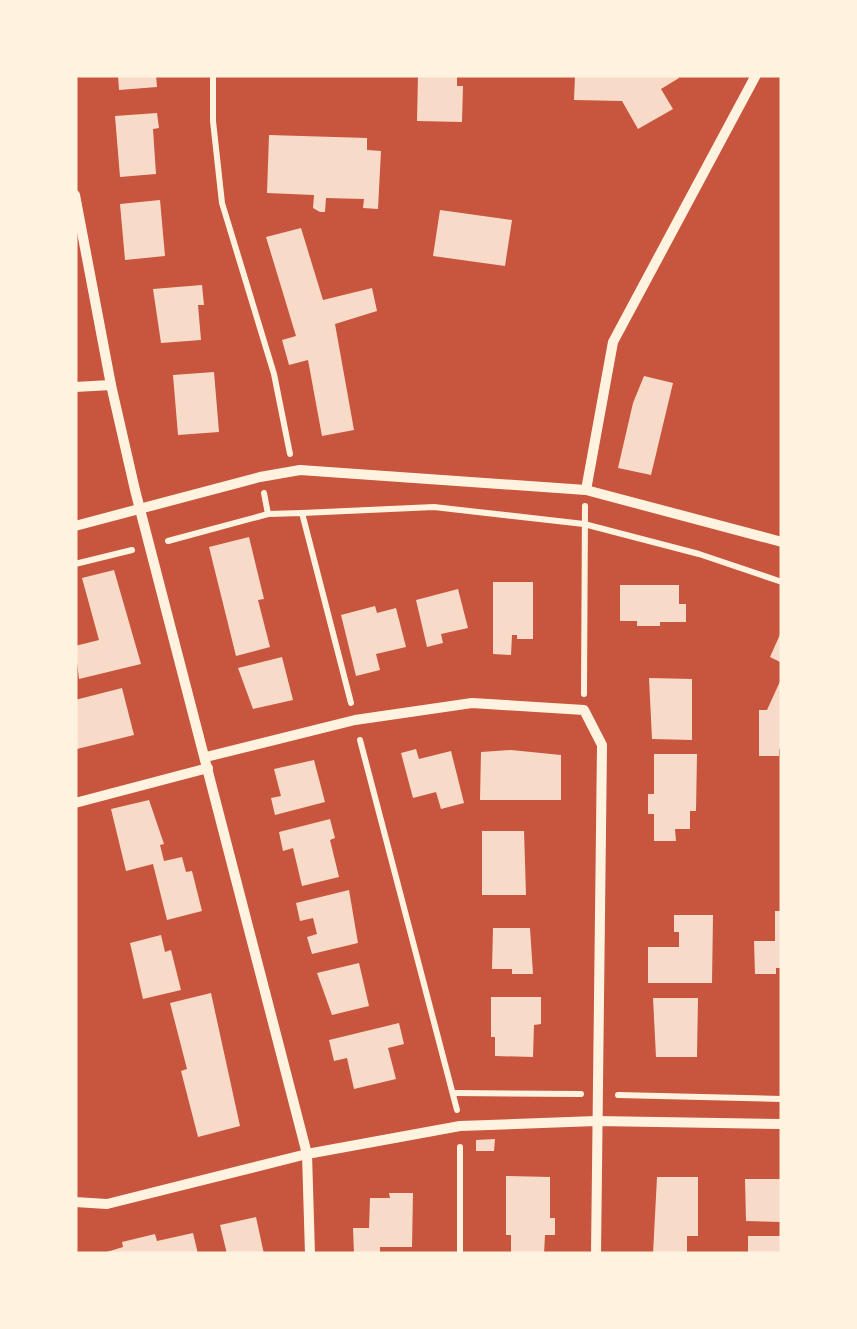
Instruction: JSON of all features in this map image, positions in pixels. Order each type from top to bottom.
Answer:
[{"type":"street","points":[[586,490],[613,342],[756,75]]},
{"type":"street","points":[[75,195],[139,508],[306,1154],[310,1254]]},
{"type":"street","points":[[75,387],[111,385]]},
{"type":"street","points":[[75,526],[293,471],[586,490],[782,542]]},
{"type":"street","points":[[75,803],[355,720],[472,703],[584,710],[602,745],[596,1254]]},
{"type":"street","points":[[75,1202],[106,1204],[306,1154],[460,1126],[596,1121],[782,1124]]},
{"type":"path","points":[[213,75],[213,122],[222,203],[274,374],[293,471]]},
{"type":"path","points":[[260,477],[268,514],[434,507],[584,524],[699,554],[782,582]]},
{"type":"path","points":[[584,710],[586,490]]},
{"type":"path","points":[[302,512],[460,1126],[460,1254]]},
{"type":"building","points":[[118,75],[156,75],[157,87],[119,90]]},
{"type":"building","points":[[418,75],[457,75],[457,86],[463,86],[462,122],[417,121]]},
{"type":"building","points":[[575,75],[679,78],[661,89],[673,109],[638,129],[622,101],[574,100]]},
{"type":"building","points":[[157,113],[159,128],[153,129],[156,174],[120,177],[115,116]]},
{"type":"building","points":[[269,135],[367,138],[367,150],[381,151],[378,209],[363,208],[364,199],[326,198],[325,212],[320,212],[313,208],[314,195],[267,193]]},
{"type":"building","points":[[160,200],[165,256],[125,260],[120,204]]},
{"type":"building","points":[[440,210],[512,220],[505,266],[433,256]]},
{"type":"building","points":[[301,228],[323,300],[372,288],[377,311],[335,324],[354,430],[322,436],[308,360],[289,365],[282,340],[296,336],[266,237]]},
{"type":"building","points":[[202,285],[204,305],[198,305],[201,340],[161,343],[153,289]]},
{"type":"building","points":[[214,372],[219,432],[178,435],[173,375]]},
{"type":"building","points":[[644,376],[673,383],[651,475],[618,468],[633,403]]},
{"type":"building","points":[[249,537],[264,599],[258,600],[270,647],[236,656],[209,547]]},
{"type":"building","points":[[114,570],[141,664],[79,679],[75,646],[99,640],[82,578]]},
{"type":"building","points":[[493,582],[533,582],[533,639],[512,635],[511,655],[493,654]]},
{"type":"building","points":[[620,585],[679,585],[679,604],[686,604],[686,622],[637,626],[637,621],[620,621]]},
{"type":"building","points":[[458,589],[468,628],[441,634],[443,643],[427,647],[416,600]]},
{"type":"building","points":[[375,606],[377,613],[396,608],[406,647],[376,654],[380,670],[356,676],[341,615]]},
{"type":"building","points":[[782,630],[782,663],[770,657]]},
{"type":"building","points":[[282,657],[293,700],[253,709],[238,668]]},
{"type":"building","points":[[782,677],[782,749],[779,756],[759,756],[759,710],[767,710]]},
{"type":"building","points":[[649,678],[692,679],[692,740],[652,739]]},
{"type":"building","points":[[122,688],[134,735],[77,749],[75,700]]},
{"type":"building","points":[[416,749],[419,759],[451,751],[464,803],[441,809],[436,792],[413,798],[401,753]]},
{"type":"building","points":[[511,750],[561,755],[561,800],[480,800],[481,752]]},
{"type":"building","points":[[654,754],[697,754],[696,811],[690,811],[690,829],[675,829],[676,841],[654,841],[654,814],[648,814],[648,794],[654,794]]},
{"type":"building","points":[[314,760],[325,802],[275,815],[271,798],[281,796],[274,769]]},
{"type":"building","points":[[149,800],[164,844],[160,845],[164,861],[182,857],[186,872],[192,871],[202,911],[167,920],[153,864],[126,871],[111,809]]},
{"type":"building","points":[[330,819],[335,838],[330,840],[339,877],[302,886],[293,848],[283,851],[279,832]]},
{"type":"building","points":[[482,831],[524,831],[526,895],[482,895]]},
{"type":"building","points":[[349,890],[358,943],[312,954],[307,937],[317,934],[313,918],[300,921],[296,903]]},
{"type":"building","points":[[775,911],[782,911],[782,968],[776,968],[776,974],[755,974],[754,941],[775,941]]},
{"type":"building","points":[[674,915],[713,915],[712,983],[648,983],[648,947],[679,947]]},
{"type":"building","points":[[493,928],[530,928],[533,974],[492,969]]},
{"type":"building","points":[[161,935],[165,952],[171,950],[181,990],[143,999],[130,943]]},
{"type":"building","points":[[359,963],[369,1006],[332,1015],[317,973]]},
{"type":"building","points":[[211,993],[240,1126],[198,1137],[181,1071],[187,1069],[170,1003]]},
{"type":"building","points":[[491,997],[541,997],[541,1024],[534,1025],[533,1057],[495,1056]]},
{"type":"building","points":[[653,998],[698,998],[697,1057],[656,1057]]},
{"type":"building","points":[[399,1023],[404,1044],[388,1048],[396,1079],[354,1089],[347,1058],[334,1061],[329,1040]]},
{"type":"building","points":[[495,1139],[494,1151],[476,1151],[476,1140]]},
{"type":"building","points":[[506,1176],[550,1177],[550,1218],[555,1218],[555,1235],[545,1235],[544,1254],[511,1254],[511,1235],[506,1235]]},
{"type":"building","points":[[657,1177],[698,1177],[698,1236],[687,1236],[687,1254],[653,1254]]},
{"type":"building","points":[[745,1179],[782,1179],[782,1222],[746,1221]]},
{"type":"building","points":[[389,1193],[413,1193],[412,1247],[380,1247],[380,1254],[354,1254],[353,1228],[369,1228],[370,1198],[390,1198]]},
{"type":"building","points":[[256,1217],[264,1254],[227,1254],[220,1225]]},
{"type":"building","points":[[193,1233],[198,1254],[100,1254],[123,1247],[122,1242],[155,1234],[157,1241]]},
{"type":"building","points":[[748,1236],[782,1236],[782,1254],[748,1254]]}]
